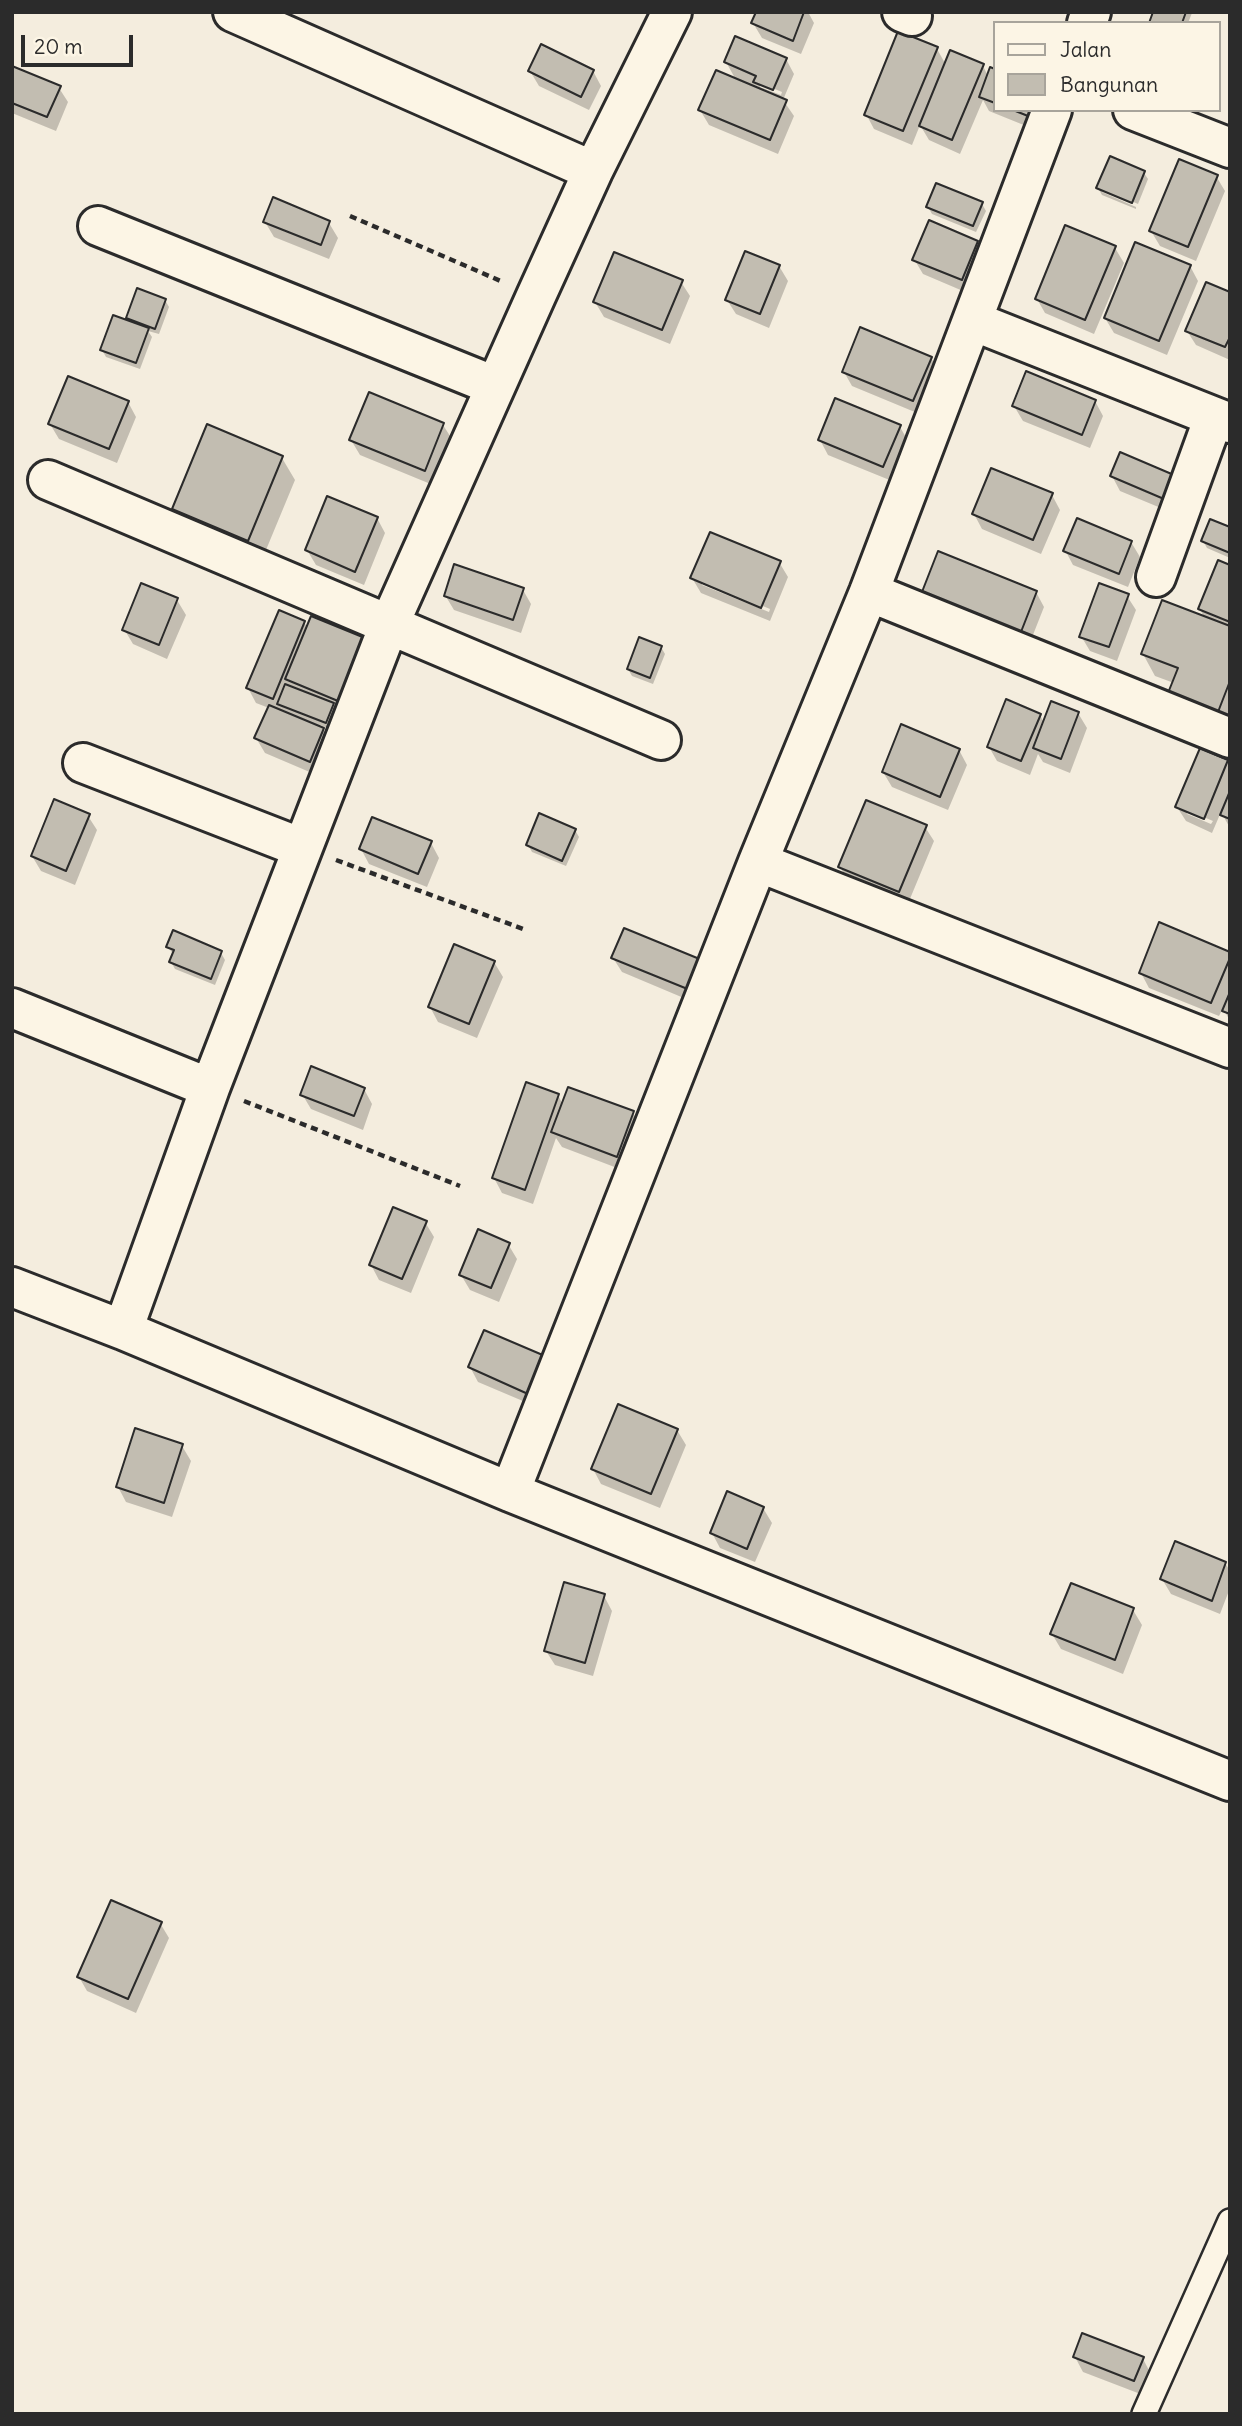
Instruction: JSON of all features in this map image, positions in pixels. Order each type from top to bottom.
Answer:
[{"type":"street","points":[[233,12],[593,171]]},
{"type":"street","points":[[123,1330],[210,1088],[389,625],[593,171],[672,12]]},
{"type":"street","points":[[510,1492],[758,862],[869,592],[1051,112]]},
{"type":"street","points":[[1138,112],[1230,148]]},
{"type":"street","points":[[98,226],[495,386]]},
{"type":"street","points":[[973,321],[1222,420],[1156,577]]},
{"type":"street","points":[[48,480],[661,740]]},
{"type":"street","points":[[869,592],[1230,738]]},
{"type":"street","points":[[83,763],[302,848]]},
{"type":"street","points":[[758,862],[1230,1048]]},
{"type":"street","points":[[12,1008],[210,1088]]},
{"type":"street","points":[[12,1287],[123,1330],[510,1492],[1230,1781]]},
{"type":"lane","points":[[1144,2414],[1230,2221]]},
{"type":"path","points":[[350,216],[536,296]]},
{"type":"path","points":[[302,848],[526,930]]},
{"type":"path","points":[[210,1088],[460,1186]]},
{"type":"building","points":[[756,12],[804,12],[793,41],[751,23]]},
{"type":"building","points":[[1153,12],[1186,12],[1183,21],[1150,21]]},
{"type":"building","points":[[898,31],[938,47],[903,131],[864,115]]},
{"type":"building","points":[[735,36],[787,58],[773,90],[753,82],[756,76],[724,62]]},
{"type":"building","points":[[541,44],[594,70],[581,97],[528,71]]},
{"type":"building","points":[[950,50],[984,64],[952,140],[919,126]]},
{"type":"building","points":[[12,66],[61,86],[47,117],[12,103]]},
{"type":"building","points":[[990,67],[993,68],[993,102],[979,97]]},
{"type":"building","points":[[716,70],[787,100],[770,140],[698,110]]},
{"type":"building","points":[[1018,112],[1035,112],[1033,118]]},
{"type":"building","points":[[1110,156],[1145,171],[1132,203],[1096,188]]},
{"type":"building","points":[[1179,159],[1218,175],[1188,247],[1149,231]]},
{"type":"building","points":[[936,183],[983,202],[973,226],[926,207]]},
{"type":"building","points":[[273,197],[330,221],[321,245],[263,222]]},
{"type":"building","points":[[929,220],[978,241],[962,280],[912,260]]},
{"type":"building","points":[[1065,225],[1116,246],[1085,320],[1035,299]]},
{"type":"building","points":[[1135,242],[1191,265],[1159,341],[1104,318]]},
{"type":"building","points":[[745,251],[780,265],[760,314],[725,300]]},
{"type":"building","points":[[614,252],[683,280],[662,330],[593,302]]},
{"type":"building","points":[[1206,282],[1230,292],[1230,337],[1225,347],[1185,331]]},
{"type":"building","points":[[137,288],[166,299],[155,329],[126,318]]},
{"type":"building","points":[[113,315],[149,328],[136,363],[100,350]]},
{"type":"building","points":[[860,327],[932,357],[913,401],[842,372]]},
{"type":"building","points":[[1026,371],[1096,400],[1082,435],[1012,406]]},
{"type":"building","points":[[68,376],[129,401],[109,449],[48,424]]},
{"type":"building","points":[[369,392],[444,423],[425,471],[349,440]]},
{"type":"building","points":[[835,398],[901,425],[883,467],[818,440]]},
{"type":"building","points":[[207,424],[283,456],[248,541],[172,509]]},
{"type":"building","points":[[1120,452],[1181,478],[1171,502],[1110,476]]},
{"type":"building","points":[[991,468],[1053,493],[1033,540],[972,514]]},
{"type":"building","points":[[327,496],[378,517],[355,572],[305,550]]},
{"type":"building","points":[[1077,518],[1132,541],[1119,574],[1063,551]]},
{"type":"building","points":[[1210,519],[1230,527],[1230,553],[1201,541]]},
{"type":"building","points":[[710,532],[781,561],[761,608],[690,578]]},
{"type":"building","points":[[938,551],[1037,591],[1019,637],[920,597]]},
{"type":"building","points":[[1218,560],[1230,565],[1230,622],[1198,609]]},
{"type":"building","points":[[454,564],[524,588],[513,620],[444,596]]},
{"type":"building","points":[[141,583],[178,598],[159,645],[122,630]]},
{"type":"building","points":[[1099,583],[1129,594],[1109,647],[1079,637]]},
{"type":"building","points":[[1162,600],[1230,626],[1230,681],[1218,712],[1168,693],[1178,668],[1141,654]]},
{"type":"building","points":[[279,610],[305,621],[273,699],[246,688]]},
{"type":"building","points":[[311,616],[365,638],[338,701],[285,679]]},
{"type":"building","points":[[639,637],[662,646],[650,678],[627,669]]},
{"type":"building","points":[[285,684],[334,703],[326,723],[277,704]]},
{"type":"building","points":[[1006,699],[1041,714],[1021,761],[987,747]]},
{"type":"building","points":[[1051,701],[1079,712],[1061,759],[1033,748]]},
{"type":"building","points":[[269,705],[324,728],[310,762],[254,738]]},
{"type":"building","points":[[901,724],[960,749],[940,797],[882,772]]},
{"type":"building","points":[[1200,748],[1228,760],[1204,819],[1175,807]]},
{"type":"building","points":[[1230,791],[1230,819],[1220,815]]},
{"type":"building","points":[[54,799],[90,814],[66,871],[31,856]]},
{"type":"building","points":[[866,800],[927,825],[899,892],[838,867]]},
{"type":"building","points":[[539,813],[576,829],[562,861],[526,845]]},
{"type":"building","points":[[372,817],[432,841],[418,874],[359,849]]},
{"type":"building","points":[[1159,922],[1230,952],[1211,1003],[1139,973]]},
{"type":"building","points":[[624,928],[702,960],[690,990],[611,958]]},
{"type":"building","points":[[173,930],[222,951],[211,979],[169,962],[174,950],[166,947]]},
{"type":"building","points":[[454,944],[495,961],[469,1024],[428,1007]]},
{"type":"building","points":[[1230,992],[1230,1014],[1222,1011]]},
{"type":"building","points":[[311,1066],[365,1088],[354,1116],[300,1095]]},
{"type":"building","points":[[526,1082],[559,1094],[525,1190],[492,1178]]},
{"type":"building","points":[[568,1087],[634,1111],[617,1157],[551,1132]]},
{"type":"building","points":[[393,1207],[427,1221],[402,1279],[369,1265]]},
{"type":"building","points":[[478,1229],[510,1243],[491,1288],[459,1275]]},
{"type":"building","points":[[484,1330],[545,1356],[528,1394],[468,1367]]},
{"type":"building","points":[[618,1404],[678,1429],[651,1494],[591,1469]]},
{"type":"building","points":[[135,1428],[183,1444],[164,1503],[116,1487]]},
{"type":"building","points":[[727,1491],[764,1507],[747,1549],[710,1533]]},
{"type":"building","points":[[1175,1541],[1226,1562],[1212,1601],[1160,1579]]},
{"type":"building","points":[[564,1582],[605,1594],[585,1663],[544,1651]]},
{"type":"building","points":[[1071,1583],[1134,1608],[1115,1660],[1050,1634]]},
{"type":"building","points":[[111,1900],[162,1922],[128,1999],[77,1977]]},
{"type":"building","points":[[1082,2333],[1144,2357],[1134,2381],[1073,2357]]}]
